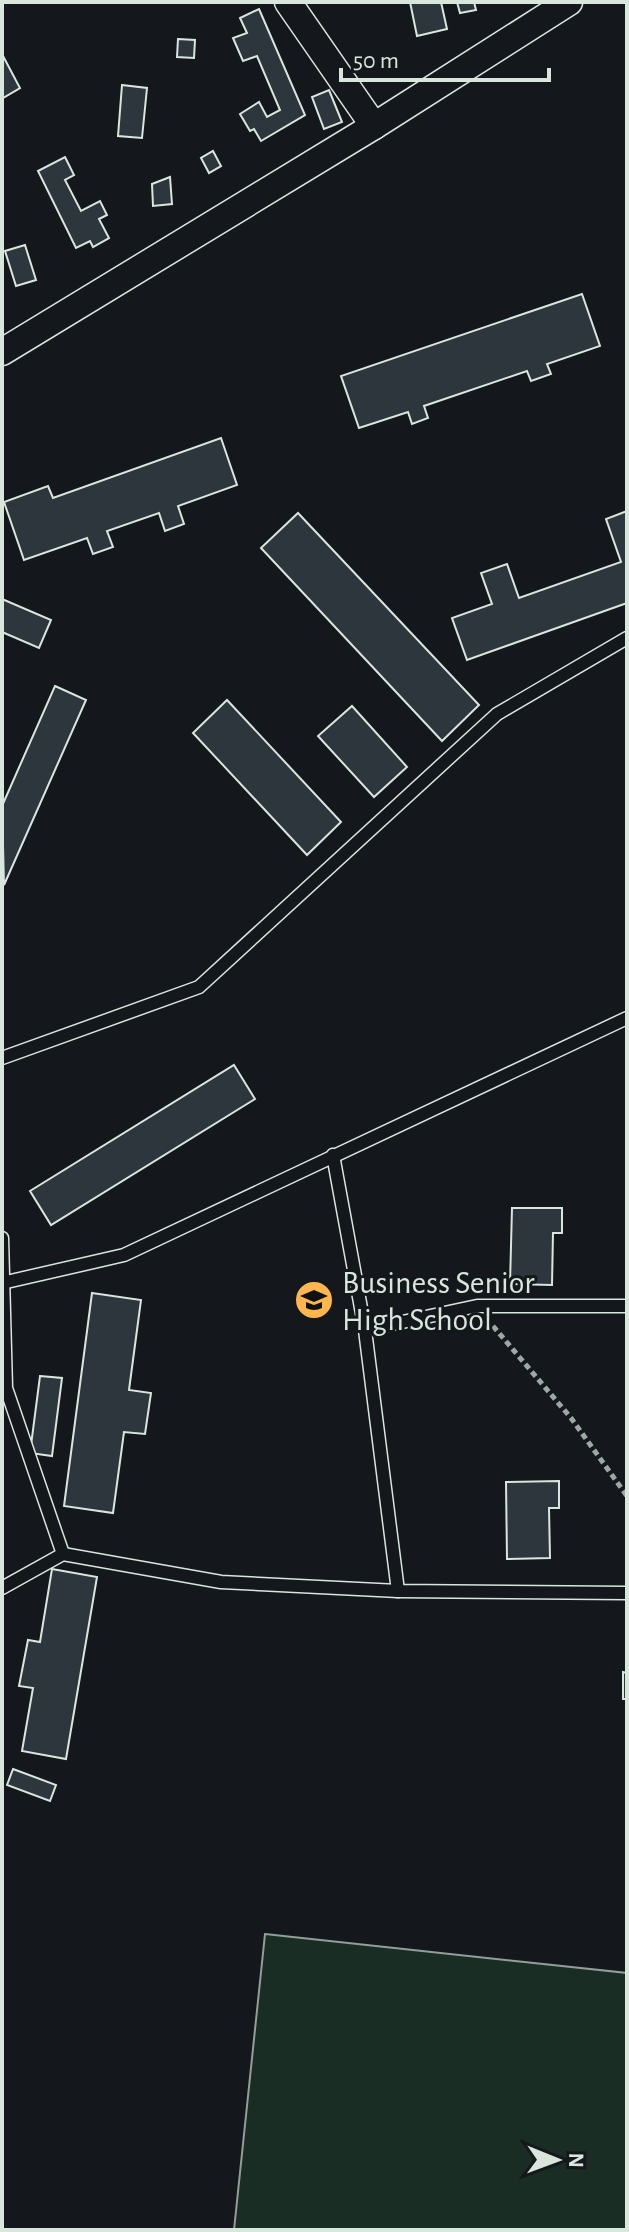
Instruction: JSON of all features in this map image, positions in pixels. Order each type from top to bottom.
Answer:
[{"type":"street","points":[[288,2],[374,126]]},
{"type":"street","points":[[2,352],[374,126],[569,2]]},
{"type":"lane","points":[[2,1058],[199,987],[497,714],[627,638]]},
{"type":"lane","points":[[2,1283],[124,1255],[627,1018]]},
{"type":"lane","points":[[333,1155],[365,1330],[398,1591]]},
{"type":"lane","points":[[2,1238],[6,1388],[63,1554]]},
{"type":"lane","points":[[365,1330],[477,1306],[627,1306]]},
{"type":"lane","points":[[2,1588],[63,1554],[221,1582],[398,1591],[627,1593]]},
{"type":"path","points":[[477,1306],[571,1418],[627,1496]]},
{"type":"green space","points":[[265,1934],[627,1973],[627,2230],[234,2230]]},
{"type":"building","points":[[410,2],[441,2],[447,29],[417,36]]},
{"type":"building","points":[[457,2],[474,2],[476,10],[460,13]]},
{"type":"building","points":[[259,9],[305,115],[261,141],[254,129],[250,131],[240,114],[259,102],[267,117],[280,110],[257,56],[243,61],[233,38],[247,33],[240,18]]},
{"type":"building","points":[[178,39],[195,40],[194,58],[177,57]]},
{"type":"building","points":[[2,54],[20,88],[3,98],[2,95]]},
{"type":"building","points":[[122,85],[147,88],[142,138],[118,136]]},
{"type":"building","points":[[329,90],[342,122],[324,129],[312,97]]},
{"type":"building","points":[[213,151],[221,166],[209,173],[201,158]]},
{"type":"building","points":[[65,157],[74,175],[65,180],[81,211],[100,201],[107,215],[99,219],[109,238],[93,247],[90,241],[76,248],[38,171]]},
{"type":"building","points":[[170,177],[172,204],[153,206],[152,184]]},
{"type":"building","points":[[25,245],[36,280],[16,286],[5,251]]},
{"type":"building","points":[[582,294],[600,346],[547,364],[551,374],[531,381],[527,371],[424,406],[428,418],[412,424],[408,412],[359,428],[341,376]]},
{"type":"building","points":[[221,438],[237,485],[178,506],[184,524],[165,531],[159,513],[107,531],[113,547],[93,554],[87,538],[24,560],[4,502],[48,486],[53,498]]},
{"type":"building","points":[[627,511],[627,603],[467,660],[452,618],[492,604],[481,573],[507,564],[519,598],[621,562],[606,519]]},
{"type":"building","points":[[298,513],[479,705],[442,741],[261,548]]},
{"type":"building","points":[[2,599],[51,620],[39,648],[2,632]]},
{"type":"building","points":[[55,686],[86,700],[4,885],[2,806]]},
{"type":"building","points":[[227,700],[341,822],[307,855],[193,733]]},
{"type":"building","points":[[352,706],[407,767],[374,797],[318,736]]},
{"type":"building","points":[[234,1065],[255,1099],[51,1225],[30,1191]]},
{"type":"building","points":[[512,1208],[562,1208],[562,1233],[553,1233],[552,1285],[510,1284]]},
{"type":"building","points":[[92,1293],[141,1300],[129,1390],[151,1393],[145,1434],[124,1432],[113,1513],[64,1506]]},
{"type":"building","points":[[40,1376],[62,1378],[52,1456],[30,1453]]},
{"type":"building","points":[[559,1481],[559,1508],[549,1508],[550,1558],[507,1559],[506,1482]]},
{"type":"building","points":[[52,1569],[97,1577],[66,1759],[22,1751],[33,1688],[19,1686],[28,1640],[40,1642]]},
{"type":"building","points":[[623,1672],[627,1673],[627,1699],[623,1699]]},
{"type":"building","points":[[13,1769],[56,1785],[50,1801],[7,1785]]},
{"type":"place","name":"Business Senior High School","points":[[314,1300]]}]
